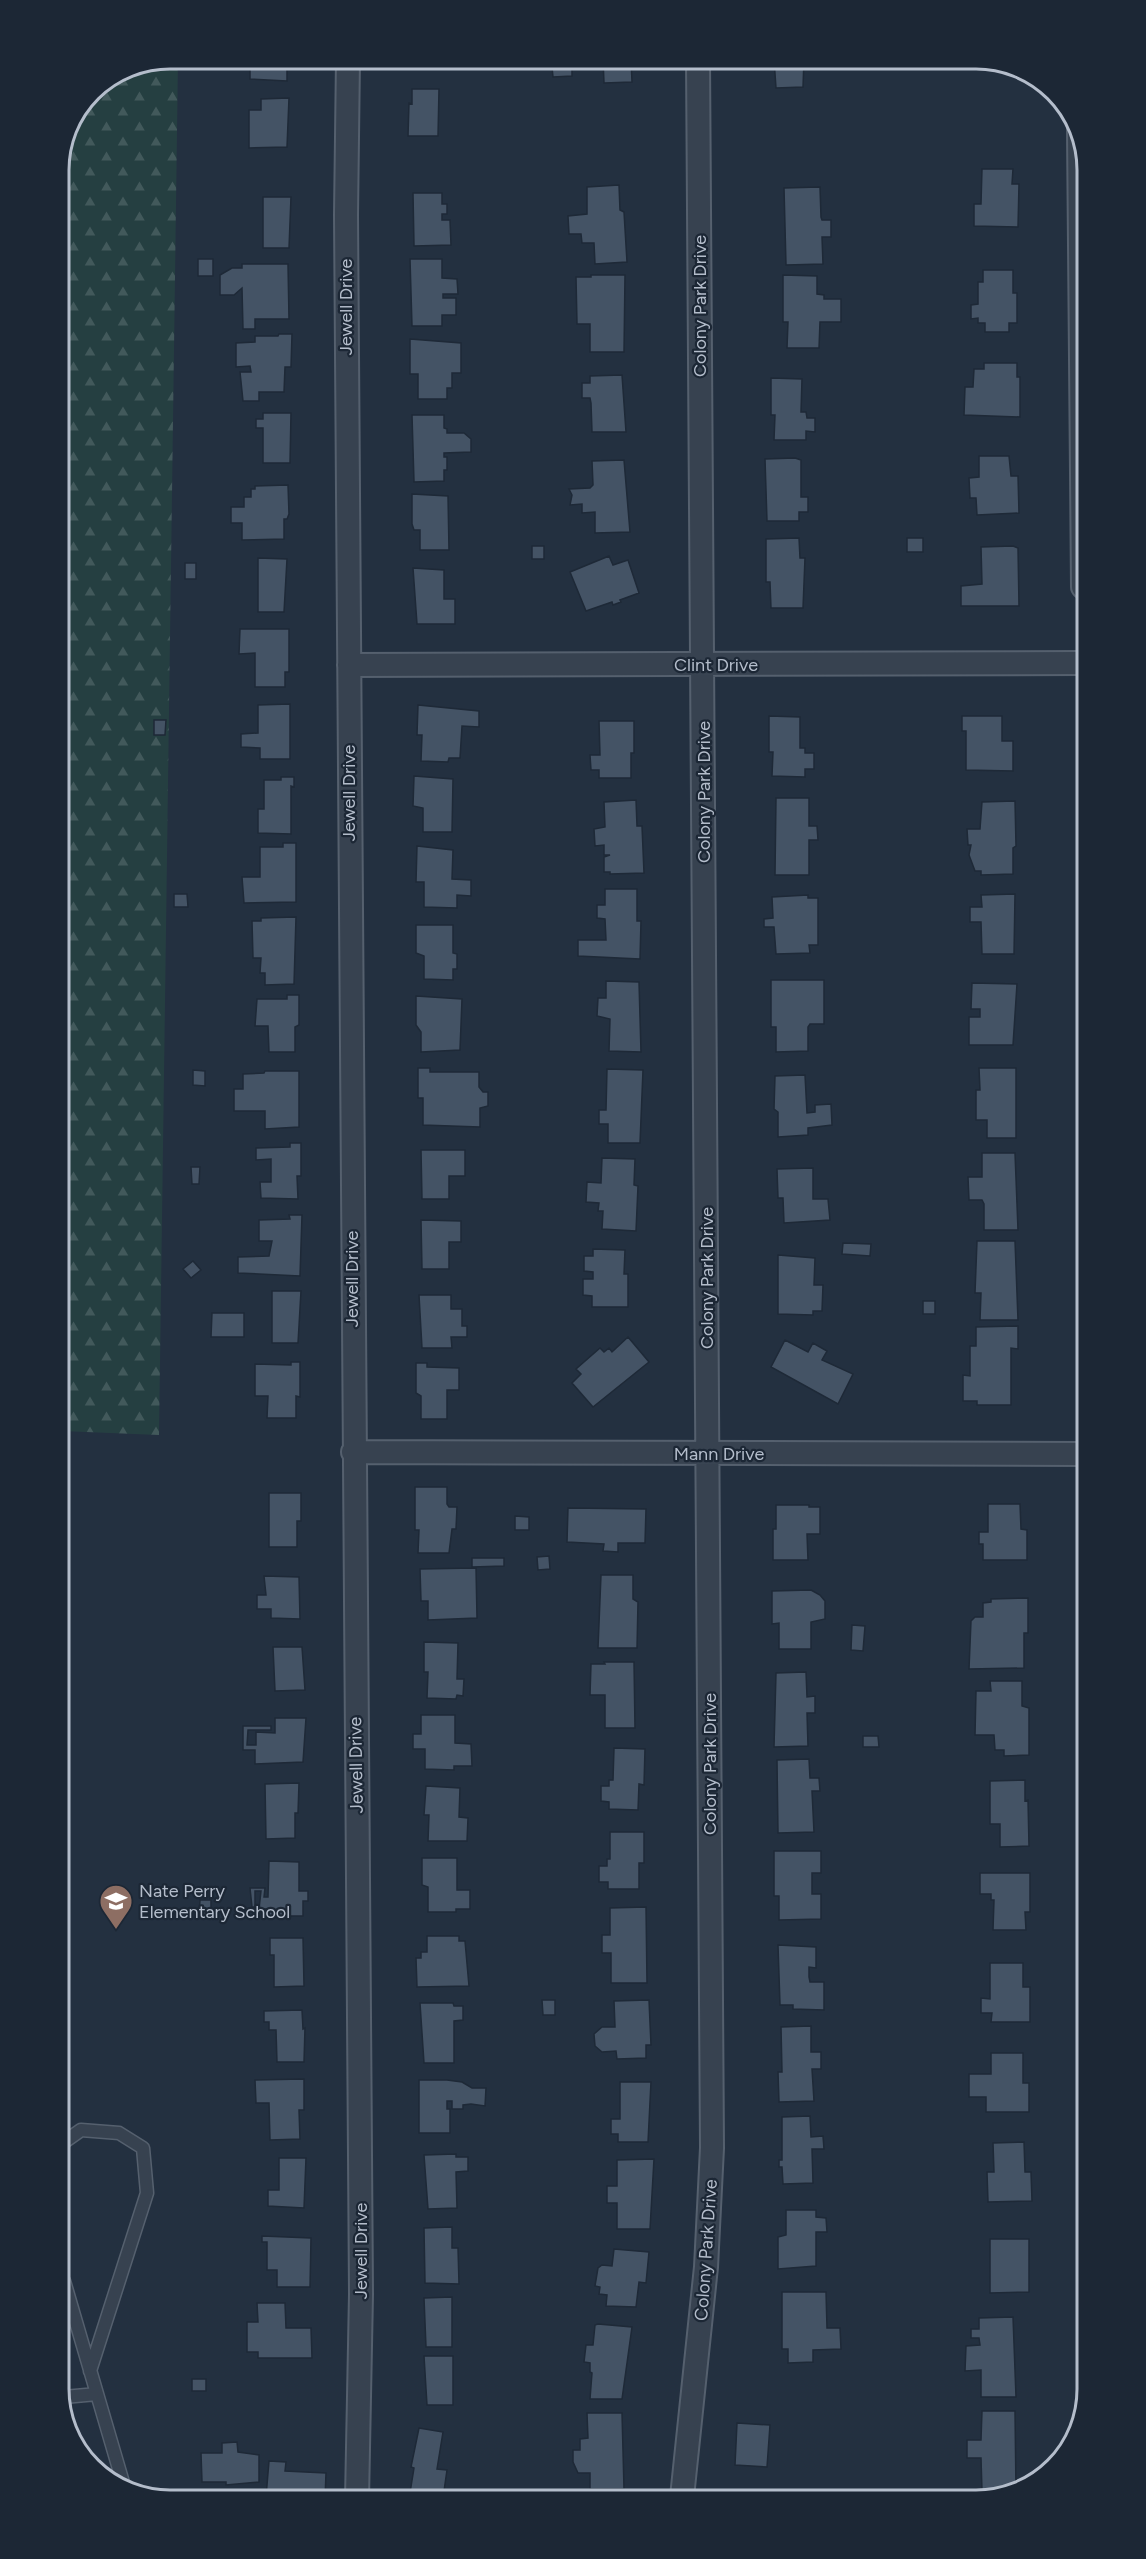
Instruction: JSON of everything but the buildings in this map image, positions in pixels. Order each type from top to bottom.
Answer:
[{"type":"street","name":"Jewell Drive","points":[[348,69],[346,227],[353,1452],[361,2282],[357,2490]]},
{"type":"street","name":"Colony Park Drive","points":[[683,2490],[706,2267],[712,2148],[699,69]]},
{"type":"street","name":"Clint Drive","points":[[349,665],[1077,663]]},
{"type":"street","name":"Mann Drive","points":[[353,1452],[1077,1454]]},
{"type":"lane","points":[[69,2138],[81,2130],[119,2133],[143,2148],[147,2193],[90,2371]]},
{"type":"lane","points":[[69,2299],[121,2477]]},
{"type":"lane","points":[[70,2396],[97,2394]]},
{"type":"green space","points":[[178,69],[159,1435],[69,1431],[69,163],[72,144],[86,114],[114,86],[150,71]]},
{"type":"place","name":"Nate Perry Elementary School","points":[[116,1930]]}]
